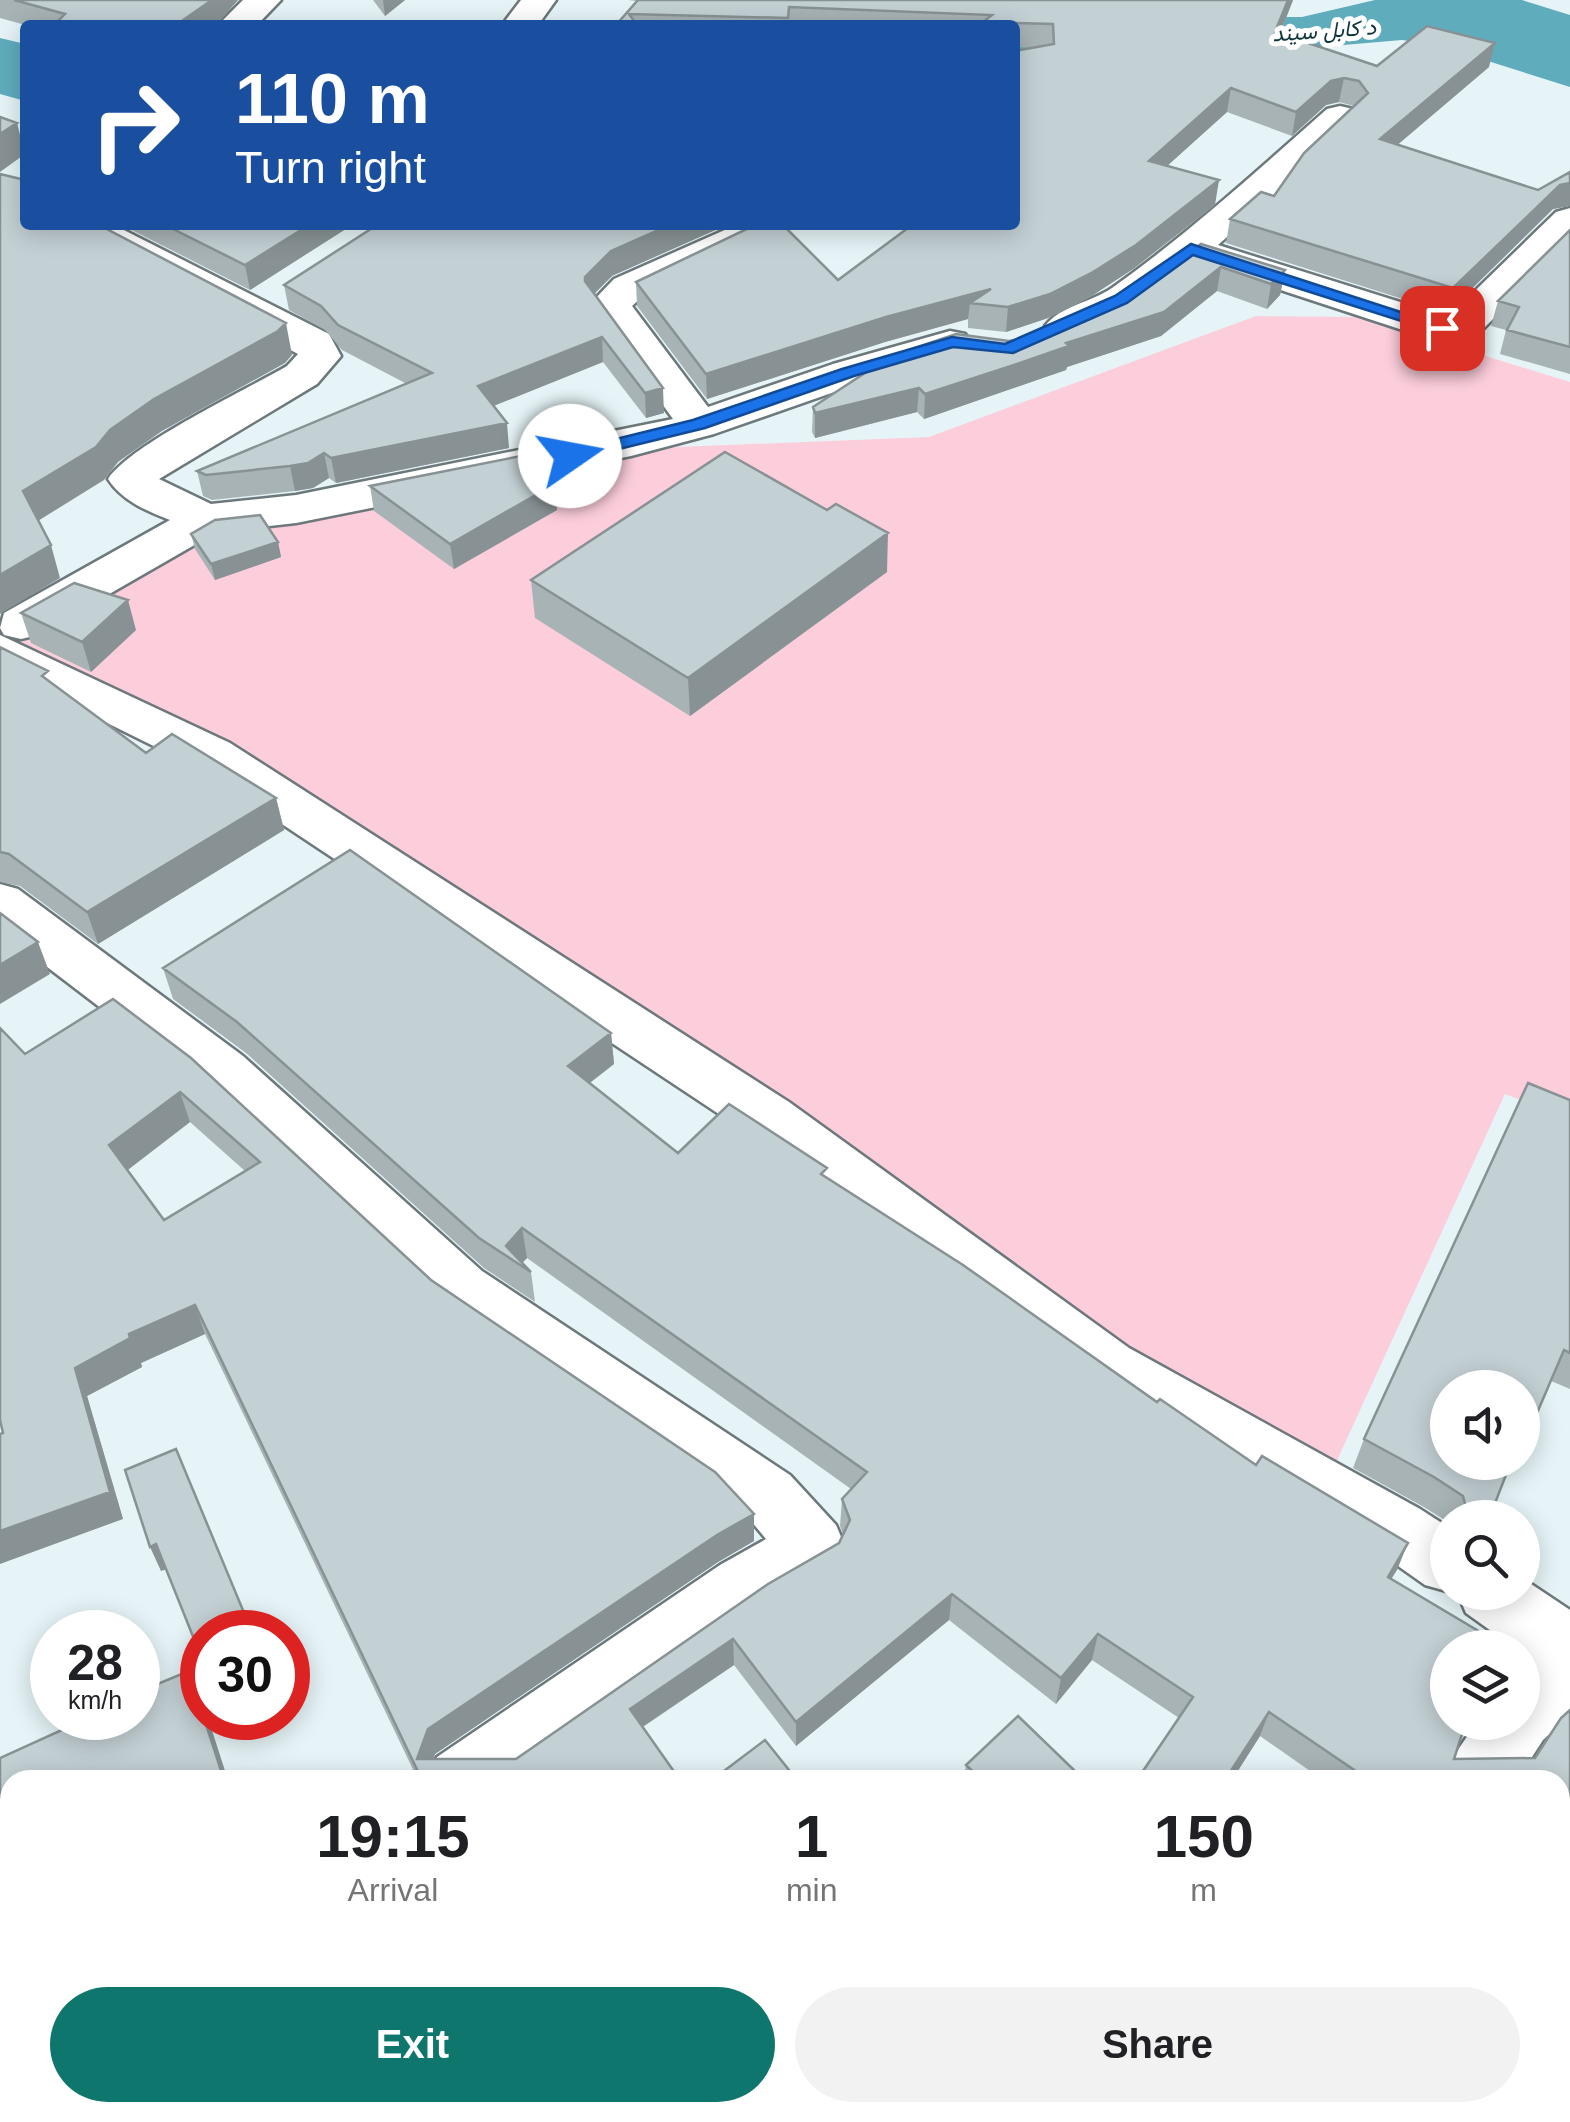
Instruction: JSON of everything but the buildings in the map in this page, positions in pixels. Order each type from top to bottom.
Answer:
[{"type":"street","points":[[242,20],[264,0]]},
{"type":"street","points":[[524,20],[539,0]]},
{"type":"street","points":[[1039,338],[1121,300],[1191,249],[1340,116]]},
{"type":"street","points":[[1191,249],[1458,330],[1570,220]]},
{"type":"street","points":[[96,230],[266,302],[314,343],[320,356],[302,375],[159,457],[130,479],[156,498],[206,519]]},
{"type":"street","points":[[698,424],[610,304],[628,288],[757,230]]},
{"type":"street","points":[[0,636],[206,519],[334,502],[576,454],[698,424],[952,342],[988,347]]},
{"type":"street","points":[[0,652],[213,755],[769,1118],[1108,1366],[1397,1529],[1430,1552]]},
{"type":"street","points":[[0,904],[223,1072],[460,1289],[768,1496],[813,1546],[744,1586],[476,1770]]},
{"type":"street","points":[[1516,1610],[1570,1648]]},
{"type":"street","points":[[1540,1698],[1570,1669]]},
{"type":"street","points":[[1484,1770],[1505,1740]]},
{"type":"shaded area","points":[[1256,316],[1360,317],[1570,382],[1570,1119],[1505,1094],[1328,1480],[4,643],[209,532],[677,447],[929,437]]},
{"type":"water","name":"د کابل سيند","points":[[1375,0],[1522,0],[1570,15],[1570,87],[1437,45],[1402,40],[1020,73],[1020,33],[1194,17],[1302,17]]},
{"type":"water","points":[[0,38],[20,43],[20,100],[0,94]]},
{"type":"route","points":[[570,456],[698,424],[952,342],[1007,350],[1121,300],[1191,249],[1442,328]]}]
